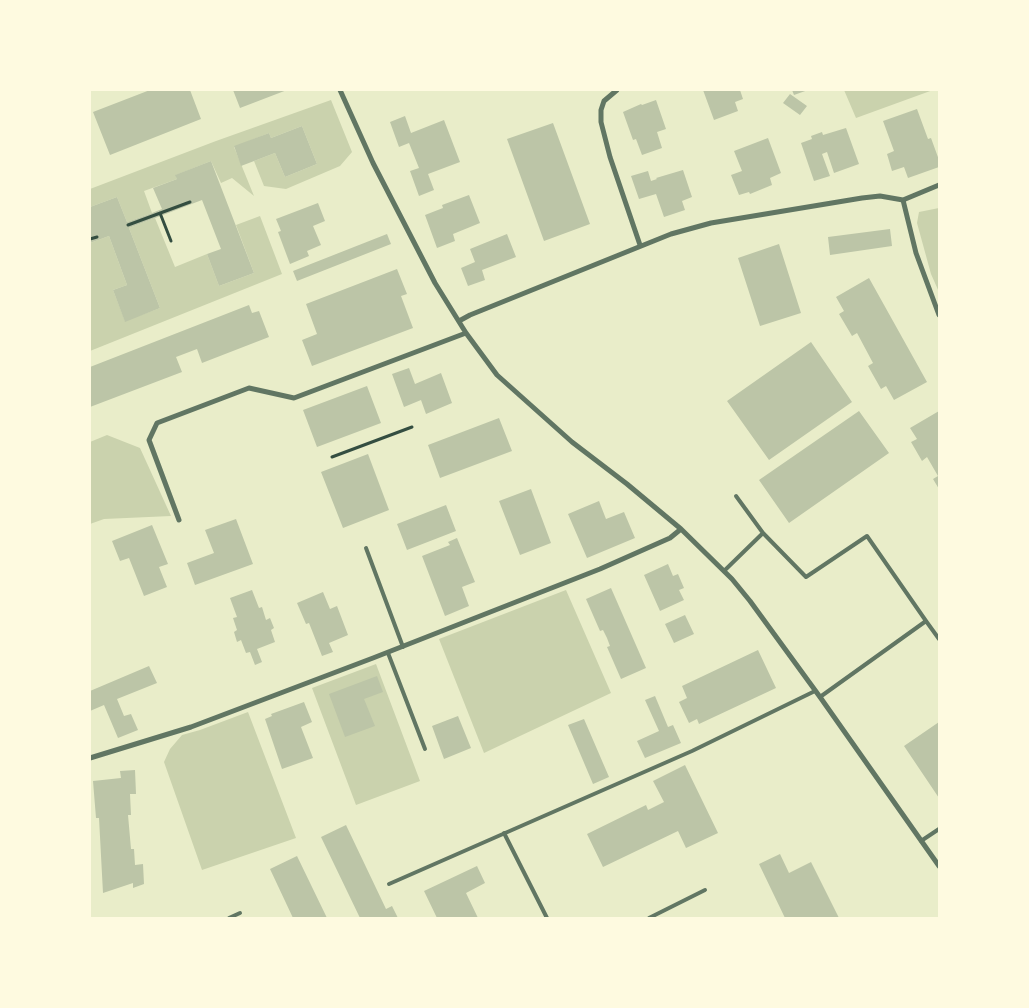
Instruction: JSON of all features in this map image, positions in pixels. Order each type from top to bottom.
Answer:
[{"type":"street","points":[[340,90],[392,202],[436,283],[466,333],[497,375],[572,442],[681,529],[724,571],[750,601],[820,697],[939,866]]},
{"type":"street","points":[[617,90],[604,101],[601,110],[601,122],[610,157],[640,245]]},
{"type":"street","points":[[459,321],[470,314],[671,234],[711,223],[880,196],[903,200],[939,185]]},
{"type":"street","points":[[903,200],[916,253],[939,315]]},
{"type":"street","points":[[179,520],[149,440],[157,423],[250,388],[294,398],[466,333]]},
{"type":"street","points":[[90,758],[192,726],[403,647],[600,569],[670,538],[681,529]]},
{"type":"lane","points":[[736,496],[764,533],[806,577],[867,536],[939,639]]},
{"type":"lane","points":[[724,571],[764,533]]},
{"type":"lane","points":[[366,548],[403,647]]},
{"type":"lane","points":[[820,697],[926,621]]},
{"type":"lane","points":[[388,652],[425,750]]},
{"type":"lane","points":[[388,884],[704,746],[815,691]]},
{"type":"lane","points":[[921,841],[939,829]]},
{"type":"lane","points":[[504,833],[547,918]]},
{"type":"lane","points":[[649,918],[705,890]]},
{"type":"lane","points":[[229,918],[240,913]]},
{"type":"path","points":[[128,225],[190,202]]},
{"type":"path","points":[[160,213],[171,241]]},
{"type":"path","points":[[90,239],[97,237]]},
{"type":"path","points":[[332,456],[412,427]]},
{"type":"green space","points":[[844,90],[933,90],[856,118]]},
{"type":"green space","points":[[331,100],[352,152],[340,166],[286,189],[264,186],[254,161],[275,153],[285,177],[317,164],[302,126],[271,138],[269,133],[234,147],[254,196],[232,178],[221,183],[211,161],[176,175],[177,179],[144,191],[152,213],[127,222],[117,197],[90,207],[90,189]]},
{"type":"green space","points":[[939,208],[939,292],[931,274],[917,223],[919,212]]},
{"type":"green space","points":[[260,216],[282,274],[90,351],[90,243],[109,236],[127,285],[113,290],[125,321],[160,308],[129,228],[155,218],[175,267],[207,254],[219,286],[254,273],[236,225]]},
{"type":"green space","points":[[107,435],[140,448],[171,516],[104,519],[90,524],[90,442]]},
{"type":"green space","points":[[566,590],[611,693],[484,753],[439,639]]},
{"type":"green space","points":[[376,664],[420,781],[356,805],[312,688]]},
{"type":"green space","points":[[248,712],[296,838],[202,870],[164,762],[170,749],[182,735]]},
{"type":"building","points":[[150,90],[190,90],[201,119],[110,155],[93,112]]},
{"type":"building","points":[[233,90],[287,90],[240,108]]},
{"type":"building","points":[[703,90],[740,90],[743,99],[735,102],[738,111],[714,120]]},
{"type":"building","points":[[792,90],[808,90],[794,95]]},
{"type":"building","points":[[790,94],[807,106],[800,115],[783,103]]},
{"type":"building","points":[[656,100],[666,129],[657,132],[662,148],[642,155],[636,139],[633,140],[623,112]]},
{"type":"building","points":[[917,109],[928,139],[931,138],[939,160],[939,167],[908,178],[904,167],[892,171],[887,154],[894,151],[883,121]]},
{"type":"building","points":[[405,116],[411,133],[444,120],[460,162],[428,174],[434,190],[419,196],[410,171],[419,168],[409,143],[399,147],[390,122]]},
{"type":"building","points":[[553,123],[590,224],[544,241],[507,139]]},
{"type":"building","points":[[302,126],[317,164],[285,177],[275,153],[241,166],[234,146],[269,133],[271,138]]},
{"type":"building","points":[[846,128],[859,164],[834,173],[827,152],[822,154],[830,176],[814,181],[801,143],[812,139],[811,136],[822,132],[823,135]]},
{"type":"building","points":[[768,138],[781,173],[770,178],[772,185],[750,194],[749,192],[739,195],[731,175],[742,171],[734,151]]},
{"type":"building","points":[[211,161],[254,273],[219,286],[207,254],[221,249],[202,200],[129,228],[160,308],[125,322],[113,290],[127,285],[109,236],[90,243],[90,207],[117,197],[127,222],[152,213],[162,209],[153,188],[177,179],[175,175]]},
{"type":"building","points":[[683,170],[692,197],[682,201],[685,210],[664,217],[656,194],[639,199],[631,176],[648,171],[651,181]]},
{"type":"building","points":[[469,195],[480,223],[453,234],[455,241],[437,248],[425,215],[443,208],[442,205]]},
{"type":"building","points":[[318,203],[325,221],[313,226],[321,245],[307,251],[309,256],[290,264],[278,232],[281,231],[276,219]]},
{"type":"building","points":[[890,229],[892,246],[830,255],[828,237]]},
{"type":"building","points":[[387,234],[391,244],[297,281],[293,271]]},
{"type":"building","points":[[507,234],[516,257],[482,270],[485,280],[468,286],[461,268],[475,262],[470,249]]},
{"type":"building","points":[[779,244],[801,313],[760,326],[738,258]]},
{"type":"building","points":[[397,269],[407,294],[401,296],[413,328],[312,366],[302,340],[317,334],[306,304]]},
{"type":"building","points":[[869,278],[927,382],[894,400],[886,386],[881,389],[868,366],[873,363],[857,333],[852,336],[839,314],[844,311],[836,297]]},
{"type":"building","points":[[249,305],[252,313],[259,311],[269,337],[202,363],[197,349],[176,357],[182,372],[90,407],[90,367]]},
{"type":"building","points":[[811,342],[852,402],[769,460],[727,401]]},
{"type":"building","points":[[409,368],[415,384],[441,373],[452,403],[426,414],[421,400],[404,407],[392,374]]},
{"type":"building","points":[[367,386],[381,423],[317,447],[303,410]]},
{"type":"building","points":[[859,411],[889,453],[789,523],[759,480]]},
{"type":"building","points":[[939,411],[939,489],[933,479],[938,476],[927,457],[922,461],[911,442],[917,439],[910,428]]},
{"type":"building","points":[[499,418],[512,451],[440,478],[428,445]]},
{"type":"building","points":[[368,454],[389,510],[343,528],[321,472]]},
{"type":"building","points":[[531,489],[551,543],[520,555],[499,501]]},
{"type":"building","points":[[599,501],[606,519],[624,512],[635,538],[587,558],[568,514]]},
{"type":"building","points":[[446,505],[456,531],[407,550],[397,524]]},
{"type":"building","points":[[236,519],[253,564],[195,585],[187,563],[214,553],[205,530]]},
{"type":"building","points":[[152,525],[168,564],[159,567],[167,587],[144,596],[129,558],[120,561],[112,541]]},
{"type":"building","points":[[457,538],[475,582],[462,587],[469,606],[445,616],[422,556],[450,545],[448,542]]},
{"type":"building","points":[[668,564],[673,576],[678,574],[684,588],[679,590],[684,600],[660,611],[644,575]]},
{"type":"building","points":[[611,588],[646,668],[621,679],[607,647],[610,646],[607,638],[603,630],[600,631],[586,599]]},
{"type":"building","points":[[252,590],[259,608],[262,607],[266,620],[270,618],[274,628],[271,630],[275,642],[257,649],[262,662],[255,665],[250,652],[246,653],[241,640],[237,642],[234,632],[237,630],[233,618],[237,617],[230,598]]},
{"type":"building","points":[[323,592],[330,609],[337,606],[348,635],[329,643],[333,652],[322,656],[309,623],[306,624],[297,603]]},
{"type":"building","points":[[685,615],[694,634],[674,643],[665,624]]},
{"type":"building","points":[[758,650],[776,688],[699,724],[697,719],[689,723],[679,702],[687,698],[682,686]]},
{"type":"building","points":[[149,666],[157,683],[117,699],[124,716],[131,714],[138,730],[118,738],[104,705],[90,711],[90,691]]},
{"type":"building","points":[[377,676],[383,692],[364,699],[375,726],[345,737],[329,694]]},
{"type":"building","points":[[655,696],[668,727],[673,725],[681,743],[645,758],[637,741],[659,731],[645,700]]},
{"type":"building","points":[[304,702],[312,722],[301,727],[313,758],[282,769],[265,719],[272,716],[271,714]]},
{"type":"building","points":[[458,716],[471,748],[444,759],[432,726]]},
{"type":"building","points":[[584,719],[609,777],[593,784],[568,725]]},
{"type":"building","points":[[939,722],[939,798],[904,746]]},
{"type":"building","points":[[685,765],[718,833],[686,848],[678,831],[603,867],[587,834],[646,805],[648,810],[664,802],[653,781]]},
{"type":"building","points":[[135,770],[136,794],[130,794],[131,815],[128,815],[131,849],[134,849],[135,865],[143,864],[144,884],[133,888],[133,883],[103,893],[99,818],[96,818],[93,781],[121,778],[120,771]]},
{"type":"building","points":[[346,825],[386,909],[392,906],[398,918],[360,918],[321,837]]},
{"type":"building","points":[[780,854],[789,873],[811,862],[839,918],[785,918],[759,864]]},
{"type":"building","points":[[297,856],[327,918],[293,918],[270,869]]},
{"type":"building","points":[[477,866],[485,883],[466,893],[478,918],[437,918],[424,891]]}]
